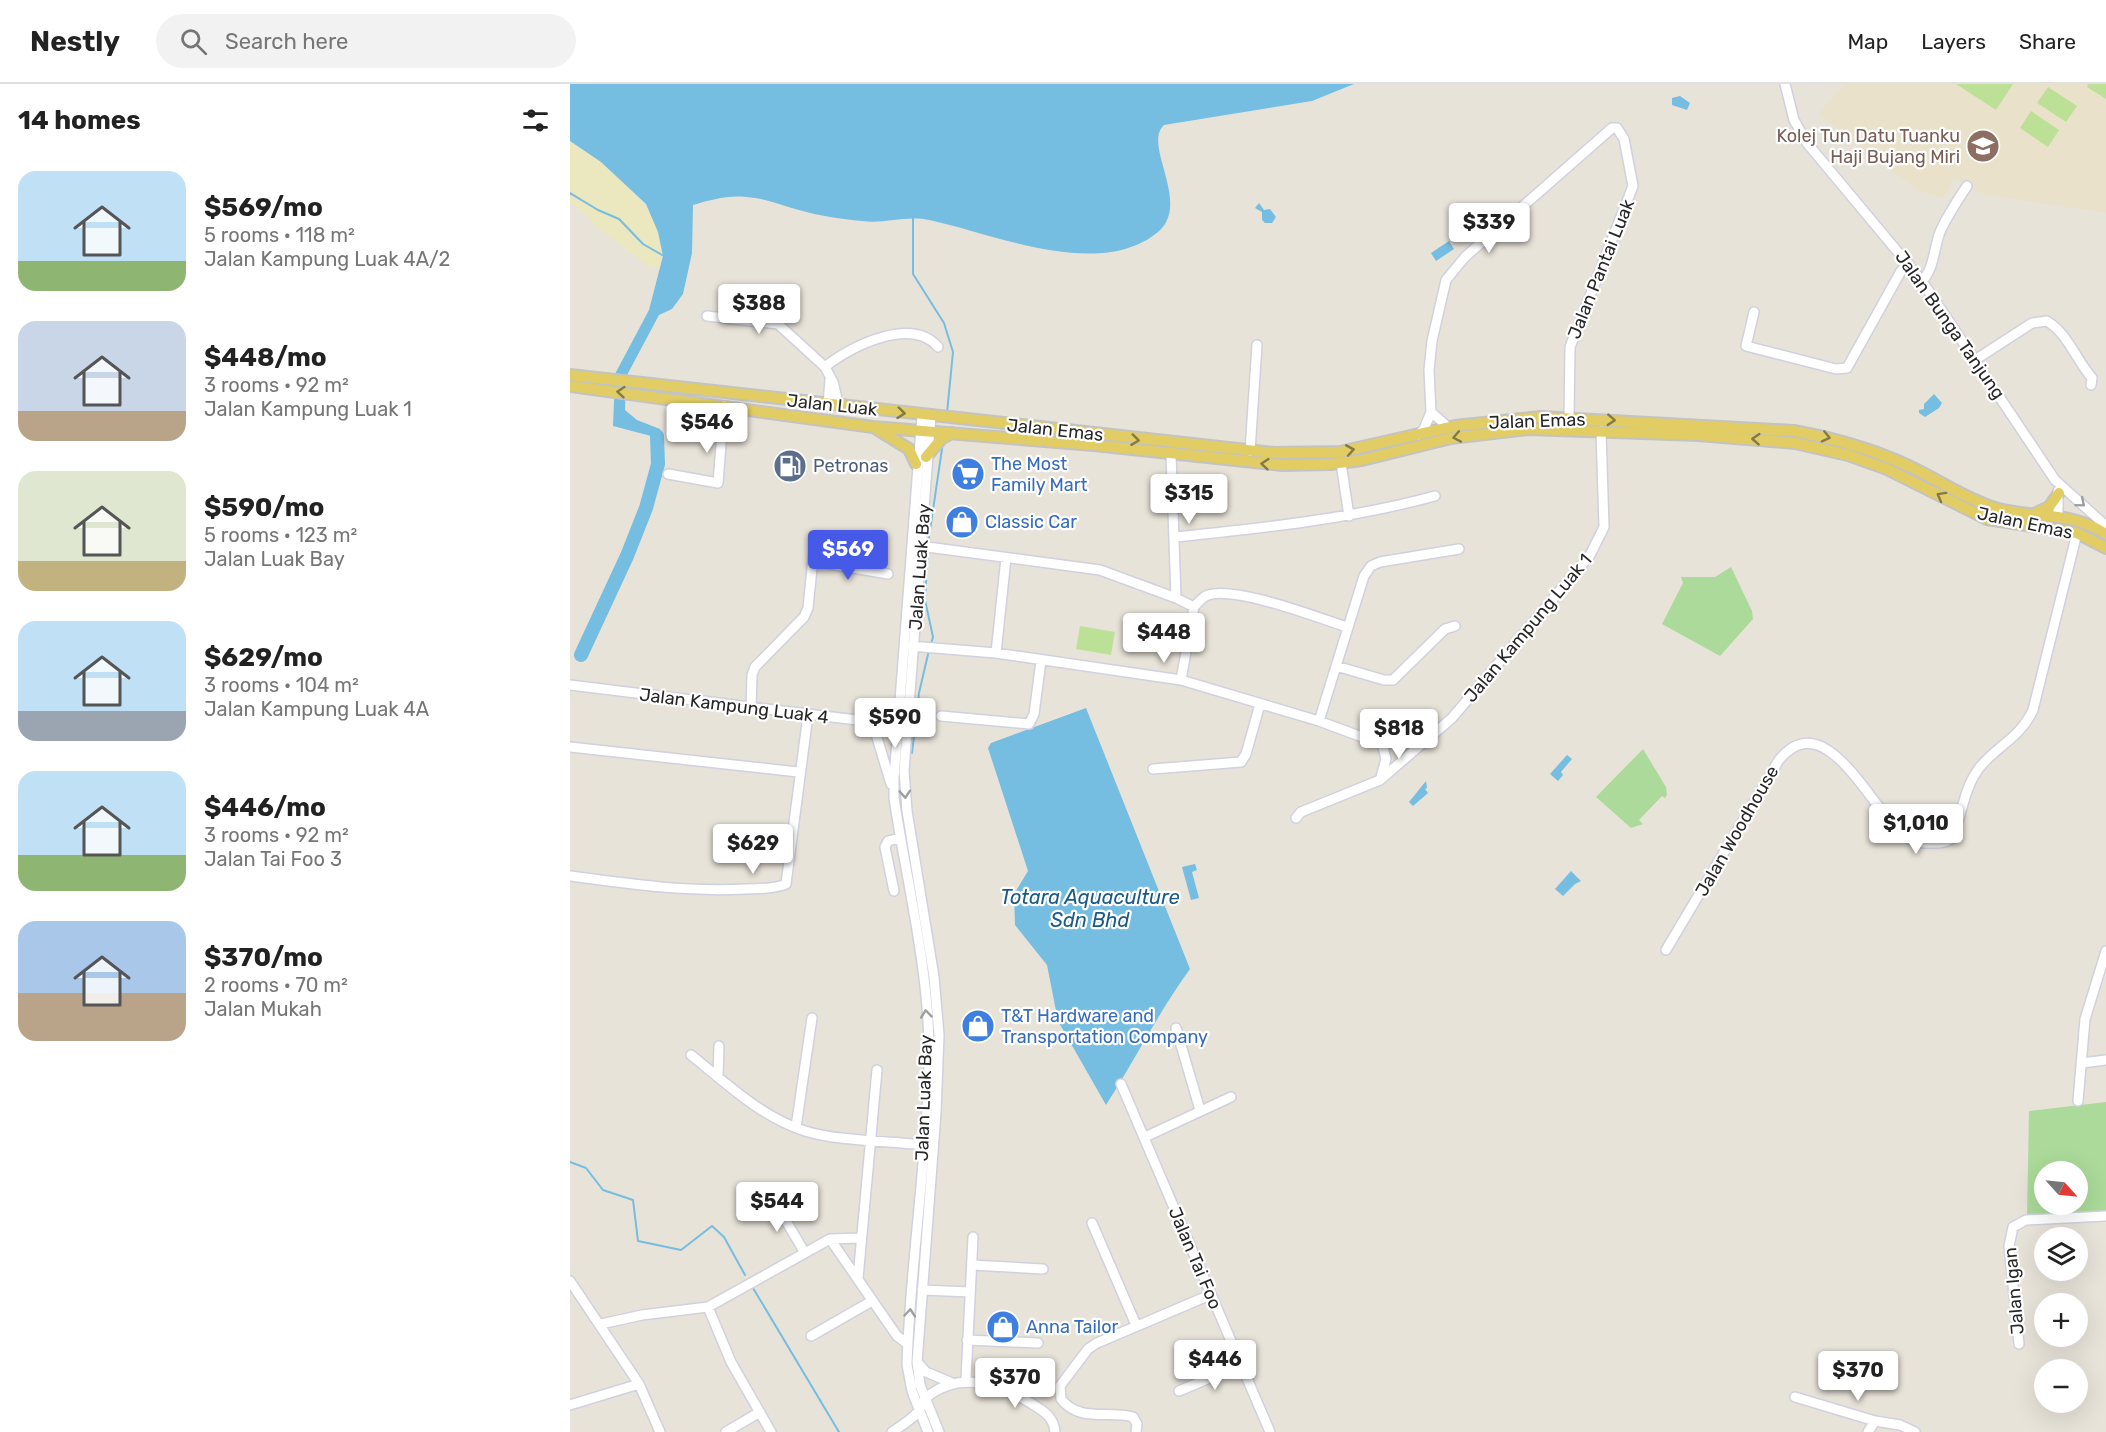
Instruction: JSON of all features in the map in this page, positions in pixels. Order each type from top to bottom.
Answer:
[{"type":"main road","name":"Jalan Luak","points":[[570,375],[596,385]]},
{"type":"main road","name":"Jalan Luak","points":[[570,386],[596,385],[834,405],[947,418]]},
{"type":"main road","name":"Jalan Luak","points":[[649,390],[724,406],[946,434]]},
{"type":"main road","name":"Jalan Emas","points":[[947,418],[1303,455],[1340,452],[1448,427],[1504,419],[1569,417],[1752,427],[1828,437],[1883,455],[1983,504],[2010,512],[2058,515],[2077,519],[2106,534]]},
{"type":"main road","points":[[873,426],[909,449],[916,464]]},
{"type":"main road","name":"Jalan Emas","points":[[946,434],[1283,465],[1341,463],[1482,433],[1528,429],[1601,430],[1762,440],[1819,448],[1887,469],[1987,519],[2077,534],[2106,548]]},
{"type":"main road","points":[[926,457],[946,434]]},
{"type":"main road","points":[[2036,513],[2049,507],[2059,493]]},
{"type":"main road","points":[[2058,515],[2063,526],[2077,534]]},
{"type":"street","name":"Jalan Bunga Tanjung","points":[[1785,84],[1797,129],[1922,280],[2055,480]]},
{"type":"street","name":"Jalan Pantai Luak","points":[[1431,412],[1429,370],[1432,341],[1446,280],[1488,237],[1612,128],[1617,128],[1624,139],[1633,186],[1570,347],[1569,417]]},
{"type":"street","points":[[1922,280],[1928,275],[1940,232],[1966,186]]},
{"type":"street","points":[[1754,312],[1743,346],[1836,369],[1847,368],[1901,271],[1909,264]]},
{"type":"street","points":[[707,316],[778,324],[825,367],[830,379],[834,405]]},
{"type":"street","points":[[1975,360],[2032,323],[2047,321],[2077,353],[2079,363],[2092,378],[2091,385]]},
{"type":"street","points":[[825,367],[852,347],[895,334],[905,333],[932,339],[938,346]]},
{"type":"street","points":[[1250,451],[1257,345]]},
{"type":"street","points":[[668,474],[718,483],[724,406]]},
{"type":"street","points":[[1418,435],[1427,424],[1431,412],[1448,427]]},
{"type":"street","name":"Jalan Luak Bay","points":[[926,416],[916,464],[898,702],[894,798],[922,976],[929,1063],[907,1365],[919,1412],[927,1432]]},
{"type":"street","name":"Jalan Luak Bay","points":[[924,430],[926,457],[920,546],[919,645],[907,718],[904,771],[907,811],[934,977],[939,1035],[935,1124],[917,1362],[925,1398],[939,1432]]},
{"type":"street","name":"Jalan Kampung Luak 1","points":[[1296,818],[1301,812],[1380,780],[1426,741],[1475,692],[1596,546],[1604,527],[1601,430]]},
{"type":"street","points":[[1171,454],[1176,537],[1176,598]]},
{"type":"street","points":[[1341,463],[1349,516]]},
{"type":"street","points":[[2055,480],[2059,493],[2058,515]]},
{"type":"street","points":[[2055,480],[2106,526]]},
{"type":"street","points":[[1176,537],[1274,527],[1349,516],[1435,496]]},
{"type":"street","name":"Jalan Woodhouse","points":[[1666,950],[1779,760],[1797,745],[1811,744],[1822,747],[1839,759],[1857,777],[1893,824],[1910,839],[1937,843],[1949,842],[1953,837],[1967,790],[1978,769],[2022,730],[2033,710],[2077,534]]},
{"type":"street","points":[[751,709],[752,675],[755,667],[804,617],[808,608],[815,539]]},
{"type":"street","points":[[920,546],[1100,570],[1194,607]]},
{"type":"street","points":[[1319,721],[1364,576],[1371,566],[1380,562],[1459,549]]},
{"type":"street","points":[[996,653],[1006,558]]},
{"type":"street","points":[[813,561],[888,574]]},
{"type":"street","points":[[1181,680],[1194,607],[1205,596],[1220,593],[1244,596],[1347,627]]},
{"type":"street","points":[[1336,666],[1393,680],[1445,629],[1455,626]]},
{"type":"street","points":[[903,646],[935,646],[996,653],[1181,680],[1319,721],[1382,743],[1404,744],[1426,741]]},
{"type":"street","points":[[941,716],[1029,724],[1034,714],[1041,661]]},
{"type":"street","name":"Jalan Kampung Luak 4","points":[[570,685],[751,709],[898,725]]},
{"type":"street","points":[[894,798],[875,730],[866,722],[888,712],[898,702]]},
{"type":"street","points":[[1153,769],[1241,762],[1246,754],[1260,704]]},
{"type":"street","points":[[570,876],[668,889],[711,891],[783,886],[787,881],[798,772],[808,715]]},
{"type":"street","points":[[905,735],[898,725],[907,718]]},
{"type":"street","points":[[1380,780],[1386,759],[1382,743]]},
{"type":"street","points":[[570,747],[798,772]]},
{"type":"street","points":[[894,891],[885,847],[888,841],[900,838]]},
{"type":"street","points":[[2078,1101],[2085,1019],[2106,951]]},
{"type":"street","points":[[796,1127],[812,1018]]},
{"type":"street","points":[[1176,1028],[1200,1110]]},
{"type":"street","points":[[718,1077],[719,1046]]},
{"type":"street","points":[[691,1055],[759,1109],[796,1127],[816,1134],[924,1145]]},
{"type":"street","points":[[2082,1063],[2106,1060]]},
{"type":"street","points":[[858,1278],[877,1070]]},
{"type":"street","name":"Jalan Tai Foo","points":[[1121,1084],[1269,1430]]},
{"type":"street","points":[[1145,1137],[1231,1097]]},
{"type":"street","points":[[773,1199],[805,1253]]},
{"type":"street","name":"Jalan Igan","points":[[2019,1344],[2009,1246],[2013,1227],[2026,1220],[2106,1216]]},
{"type":"street","points":[[1092,1223],[1136,1325]]},
{"type":"street","points":[[966,1379],[973,1237]]},
{"type":"street","points":[[601,1324],[642,1315],[708,1307],[830,1239],[861,1238]]},
{"type":"street","points":[[830,1239],[897,1336],[908,1344]]},
{"type":"street","points":[[972,1265],[1043,1269]]},
{"type":"street","points":[[570,1281],[601,1324],[639,1384],[660,1432]]},
{"type":"street","points":[[922,1290],[970,1292]]},
{"type":"street","points":[[1136,1432],[1137,1424],[1132,1418],[1088,1415],[1066,1404],[1059,1393],[1060,1386],[1088,1349],[1097,1342],[1210,1296]]},
{"type":"street","points":[[811,1336],[872,1301]]},
{"type":"street","points":[[708,1307],[731,1362],[771,1432]]},
{"type":"street","points":[[967,1340],[1038,1343]]},
{"type":"street","points":[[917,1362],[926,1372],[952,1383]]},
{"type":"street","points":[[1179,1391],[1240,1365]]},
{"type":"street","points":[[892,1432],[919,1412],[925,1398],[952,1383],[966,1379],[1017,1395],[1051,1419],[1055,1432]]},
{"type":"street","points":[[570,1405],[639,1384]]},
{"type":"street","points":[[1795,1397],[1875,1421],[1900,1425],[1915,1432]]},
{"type":"street","points":[[1051,1419],[1066,1404]]},
{"type":"street","points":[[726,1432],[759,1412]]},
{"type":"street","points":[[919,1412],[934,1419]]},
{"type":"street","points":[[1868,1432],[1875,1421]]},
{"type":"street","points":[[905,1423],[915,1425],[927,1432]]},
{"type":"street","points":[[1257,1432],[1269,1430]]},
{"type":"shaded area","name":"Kolej Tun Datu Tuanku Haji Bujang Miri","points":[[1845,84],[2106,84],[2106,213],[1986,195],[1954,178],[1944,198],[1918,191],[1818,114]]},
{"type":"green space","points":[[1956,84],[2013,84],[1996,110]]},
{"type":"green space","points":[[2088,84],[2106,84],[2106,99],[2087,87]]},
{"type":"green space","points":[[2048,87],[2077,106],[2066,122],[2037,103]]},
{"type":"green space","points":[[2031,111],[2059,130],[2048,147],[2020,128]]},
{"type":"green space","points":[[1731,567],[1752,611],[1753,619],[1720,656],[1662,624],[1683,583],[1681,577],[1715,577]]},
{"type":"green space","points":[[1080,626],[1115,632],[1111,655],[1076,649]]},
{"type":"green space","points":[[1643,749],[1666,787],[1667,795],[1665,798],[1662,796],[1639,820],[1643,824],[1631,828],[1596,797]]},
{"type":"green space","points":[[2106,1102],[2106,1211],[2088,1212],[2088,1161],[2034,1161],[2034,1215],[2043,1215],[2027,1216],[2029,1111]]},
{"type":"sand","points":[[570,141],[587,151],[621,178],[648,210],[657,229],[661,248],[659,269],[648,266],[570,203]]},
{"type":"water","points":[[570,84],[1354,84],[1312,101],[1164,125],[1159,134],[1159,146],[1169,191],[1170,206],[1167,220],[1158,232],[1134,246],[1106,253],[1076,253],[1045,249],[929,220],[904,219],[871,222],[830,217],[753,198],[726,197],[693,205],[692,253],[683,294],[672,309],[659,315],[626,377],[625,410],[637,420],[660,429],[662,452],[654,454],[651,436],[613,426],[615,374],[649,310],[663,256],[658,232],[646,204],[601,162],[570,141]]},
{"type":"water","points":[[1680,96],[1690,103],[1687,110],[1672,105],[1672,98]]},
{"type":"water","points":[[1259,203],[1264,210],[1270,209],[1276,217],[1272,223],[1265,223],[1262,220],[1262,212],[1255,208]]},
{"type":"water","points":[[1449,241],[1454,249],[1436,261],[1431,253]]},
{"type":"water","points":[[1934,394],[1942,403],[1939,408],[1925,417],[1919,413],[1919,410],[1924,409],[1924,404]]},
{"type":"water","name":"Totara Aquaculture Sdn Bhd","points":[[1086,708],[1190,969],[1167,1002],[1106,1105],[1058,1021],[1047,965],[1015,925],[1014,894],[1028,871],[988,748],[991,743]]},
{"type":"water","points":[[1567,755],[1572,759],[1561,772],[1563,775],[1558,781],[1550,774]]},
{"type":"water","points":[[1426,781],[1427,788],[1425,789],[1428,793],[1413,806],[1409,802]]},
{"type":"water","points":[[1195,864],[1197,870],[1192,872],[1199,898],[1191,900],[1182,867]]},
{"type":"water","points":[[1571,871],[1581,881],[1563,896],[1555,889]]},
{"type":"waterway","points":[[570,193],[598,210],[619,219],[643,244],[664,256]]},
{"type":"waterway","points":[[913,217],[913,274],[944,323],[953,352],[947,413]]},
{"type":"waterway","points":[[581,655],[627,556],[646,508],[658,464],[657,436]]},
{"type":"waterway","points":[[928,544],[943,442]]},
{"type":"waterway","points":[[928,549],[925,600],[933,637],[931,644]]},
{"type":"waterway","points":[[912,753],[919,693],[929,650]]},
{"type":"waterway","points":[[570,1162],[586,1168],[603,1190],[633,1200],[638,1241],[681,1250],[712,1226],[724,1237],[745,1275]]},
{"type":"waterway","points":[[753,1288],[839,1432]]},
{"type":"place","name":"Kolej Tun Datu Tuanku Haji Bujang Miri","points":[[1983,146]]},
{"type":"place","name":"Petronas","points":[[790,466]]},
{"type":"place","name":"The Most Family Mart","points":[[968,474]]},
{"type":"place","name":"Classic Car","points":[[962,522]]},
{"type":"place","name":"T&T Hardware and Transportation Company","points":[[978,1026]]},
{"type":"place","name":"Anna Tailor","points":[[1003,1327]]}]
